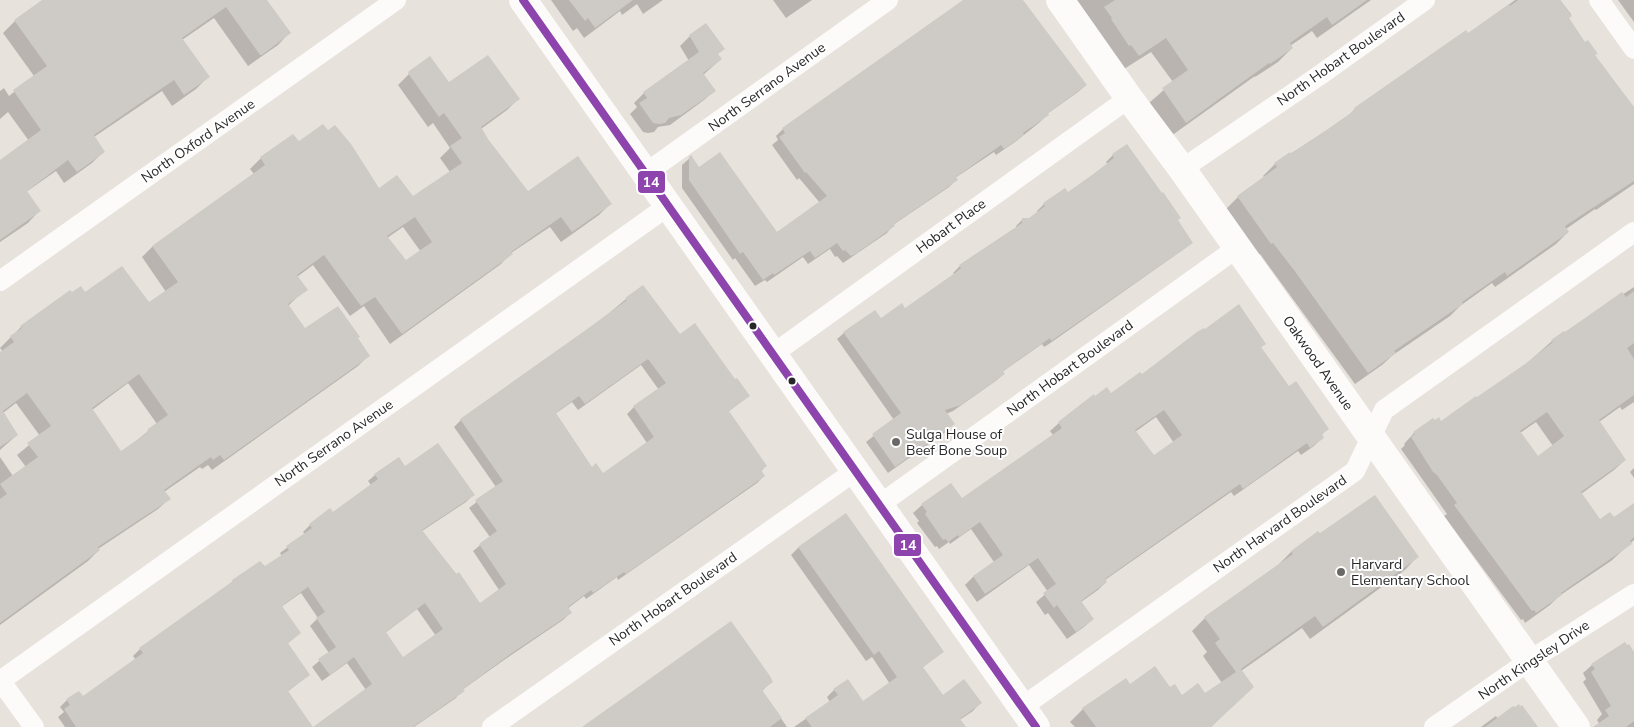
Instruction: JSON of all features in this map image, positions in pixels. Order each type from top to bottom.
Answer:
[{"type":"street","name":"North Oxford Avenue","points":[[0,281],[396,0]]},
{"type":"street","points":[[523,0],[1029,717]]},
{"type":"street","name":"North Serrano Avenue","points":[[646,174],[888,0]]},
{"type":"street","name":"Oakwood Avenue","points":[[1060,0],[1182,169],[1576,727]]},
{"type":"street","name":"North Hobart Boulevard","points":[[1182,169],[1425,0]]},
{"type":"street","points":[[1599,0],[1634,49]]},
{"type":"street","name":"Hobart Place","points":[[773,354],[1129,98]]},
{"type":"street","name":"North Serrano Avenue","points":[[0,681],[668,206]]},
{"type":"street","name":"North Harvard Boulevard","points":[[1029,717],[1355,471],[1384,410],[1634,232]]},
{"type":"street","name":"North Hobart Boulevard","points":[[879,505],[1237,248]]},
{"type":"street","name":"North Hobart Boulevard","points":[[492,727],[855,471]]},
{"type":"street","name":"North Kingsley Drive","points":[[1434,727],[1528,661],[1634,594]]},
{"type":"street","points":[[0,681],[34,727]]},
{"type":"building","points":[[42,0],[267,0],[291,33],[260,55],[226,7],[182,38],[210,77],[184,95],[174,80],[94,135],[105,152],[77,172],[68,160],[27,191],[41,211],[0,240],[0,160],[41,130],[13,90],[47,66],[14,20]]},
{"type":"building","points":[[569,0],[633,0],[595,28],[588,18],[585,21]]},
{"type":"building","points":[[963,0],[1023,0],[1087,85],[1048,113],[1049,115],[1023,133],[1024,135],[1004,149],[1001,145],[956,177],[958,180],[894,224],[895,226],[857,253],[851,256],[845,250],[843,251],[837,243],[815,258],[810,251],[774,275],[773,273],[763,280],[743,252],[740,254],[689,180],[689,157],[691,155],[699,167],[720,152],[777,232],[827,196],[805,173],[779,137],[785,133],[782,128]]},
{"type":"building","points":[[1115,0],[1367,0],[1332,25],[1327,17],[1290,43],[1293,48],[1186,123],[1162,88],[1188,70],[1166,38],[1139,56],[1131,45],[1129,46],[1104,7]]},
{"type":"building","points":[[1518,0],[1560,0],[1572,16],[1569,18],[1585,42],[1588,40],[1598,54],[1595,55],[1634,107],[1634,181],[1565,226],[1569,232],[1507,276],[1505,272],[1462,302],[1463,304],[1394,351],[1396,353],[1368,373],[1294,270],[1273,243],[1271,244],[1237,196],[1277,167],[1274,163],[1328,129],[1355,110],[1354,108],[1466,30],[1468,33],[1509,4],[1510,6]]},
{"type":"building","points":[[706,23],[725,49],[718,54],[722,59],[703,73],[716,91],[681,115],[669,118],[665,123],[653,123],[639,103],[647,98],[643,92],[699,52],[689,35]]},
{"type":"building","points":[[488,55],[520,99],[481,127],[528,191],[578,156],[612,204],[572,232],[561,217],[402,334],[375,297],[361,306],[324,255],[297,275],[308,290],[288,304],[305,328],[338,306],[360,337],[358,338],[370,356],[224,460],[220,455],[213,460],[211,457],[164,490],[171,499],[98,547],[100,550],[0,623],[0,499],[7,494],[0,484],[38,457],[27,443],[51,426],[27,393],[3,411],[18,435],[0,447],[0,352],[14,342],[10,336],[22,328],[20,326],[70,290],[72,292],[81,286],[85,292],[122,266],[149,302],[178,282],[152,246],[265,165],[260,157],[293,134],[299,141],[323,124],[328,130],[335,125],[351,144],[379,188],[397,175],[413,196],[462,163],[450,146],[462,138],[444,113],[439,117],[408,73],[430,56],[449,82]],"holes":[[[415,217],[432,242],[406,260],[387,236]],[[139,374],[168,415],[148,429],[147,433],[121,451],[92,408]]]},
{"type":"building","points":[[1127,144],[1181,218],[1178,220],[1193,243],[1051,341],[1050,338],[1003,371],[1005,374],[961,405],[945,410],[955,424],[895,467],[872,434],[901,413],[843,332],[875,310],[881,318],[902,303],[905,308],[955,273],[961,268],[959,265],[1022,223],[1022,218],[1029,218],[1045,206],[1043,203],[1065,188],[1068,192],[1092,175],[1114,158],[1112,154]]},
{"type":"building","points":[[643,285],[680,334],[695,323],[735,379],[737,378],[750,396],[729,411],[767,466],[761,470],[765,476],[626,574],[624,572],[593,593],[591,590],[568,607],[572,613],[512,653],[463,689],[465,691],[413,727],[313,727],[76,727],[64,709],[70,705],[66,699],[79,691],[83,696],[143,653],[139,648],[260,561],[265,566],[289,550],[286,546],[312,528],[309,524],[330,508],[333,512],[378,479],[374,474],[399,457],[405,466],[438,443],[475,495],[422,530],[456,574],[459,572],[480,603],[506,584],[479,544],[497,531],[475,500],[503,481],[460,419],[627,300],[625,298]],"holes":[[[648,359],[666,383],[633,406],[654,437],[603,473],[596,463],[592,467],[556,413],[579,396],[585,404]],[[308,587],[325,612],[316,618],[336,647],[318,659],[330,675],[354,657],[372,684],[313,727],[288,691],[310,675],[288,643],[301,633],[282,606]],[[425,603],[443,629],[403,657],[386,632]]]},
{"type":"building","points":[[1634,291],[1634,343],[1627,348],[1634,359],[1634,395],[1599,420],[1626,460],[1581,492],[1600,519],[1610,512],[1614,517],[1634,503],[1634,537],[1630,541],[1632,544],[1561,593],[1562,595],[1536,613],[1534,610],[1532,611],[1454,505],[1457,503],[1433,472],[1411,437],[1415,434],[1413,432],[1433,418],[1435,420],[1439,417],[1441,421],[1477,397],[1525,364],[1553,342],[1551,340],[1622,292],[1626,297]],"holes":[[[1547,412],[1564,436],[1538,456],[1520,431]]]},
{"type":"building","points":[[1239,304],[1266,344],[1261,347],[1289,386],[1296,381],[1329,429],[1322,434],[1324,438],[1310,448],[1307,443],[1243,489],[1240,484],[1105,579],[1107,582],[1081,601],[1094,619],[1076,632],[1057,605],[1054,608],[1043,593],[1056,584],[1038,558],[985,594],[973,576],[1003,555],[980,522],[959,537],[958,535],[948,542],[946,539],[943,540],[925,514],[927,512],[921,504],[951,483],[962,498],[1062,428],[1058,422],[1094,394],[1095,396],[1107,387],[1111,393],[1140,372],[1142,374],[1197,332],[1205,329]],"holes":[[[1164,410],[1182,435],[1154,455],[1135,430]]]},
{"type":"building","points":[[1375,495],[1419,557],[1323,627],[1315,616],[1238,671],[1241,669],[1254,687],[1211,727],[1096,727],[1082,708],[1126,678],[1130,684],[1155,666],[1170,687],[1175,684],[1182,695],[1198,683],[1205,693],[1236,672],[1215,643],[1220,639],[1204,617],[1293,554],[1291,551],[1318,531],[1320,533]]},
{"type":"building","points":[[846,513],[944,652],[923,667],[943,695],[964,679],[982,703],[960,719],[966,727],[812,727],[805,718],[838,695],[833,689],[848,679],[863,701],[897,677],[879,651],[874,655],[798,547]]},
{"type":"building","points":[[731,621],[773,682],[762,690],[782,718],[770,727],[582,727]]},
{"type":"building","points":[[1625,642],[1627,645],[1629,644],[1634,652],[1634,721],[1626,727],[1593,727],[1609,716],[1605,710],[1611,706],[1591,672],[1595,669],[1591,664]]},
{"type":"building","points":[[1519,704],[1520,706],[1522,705],[1538,727],[1485,727],[1513,706],[1515,707]]},
{"type":"transit line","name":"14","points":[[523,0],[1036,727]]},
{"type":"place","name":"Sulga House of Beef Bone Soup","points":[[896,442]]},
{"type":"place","name":"Harvard Elementary School","points":[[1341,572]]}]
